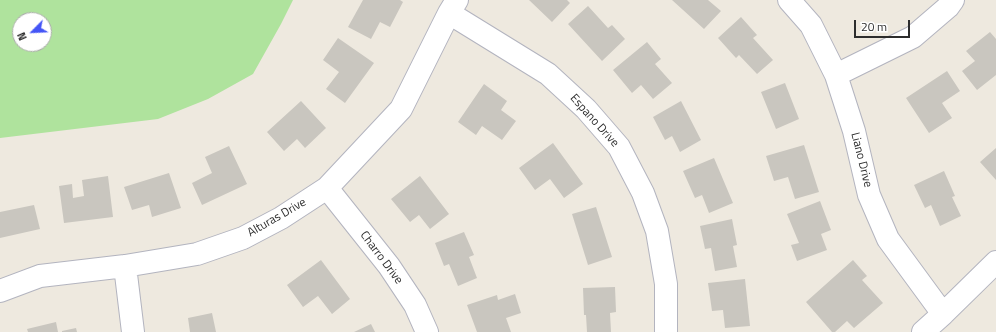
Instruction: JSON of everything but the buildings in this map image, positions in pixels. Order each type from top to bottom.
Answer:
[{"type":"street","name":"Liano Drive","points":[[789,0],[811,25],[836,75],[854,131],[869,195],[888,239],[943,314]]},
{"type":"street","points":[[836,75],[913,37],[948,7],[953,0]]},
{"type":"street","name":"Alturas Drive","points":[[0,291],[40,276],[125,266],[197,254],[243,238],[281,218],[327,188],[401,109],[453,6]]},
{"type":"street","name":"Espano Drive","points":[[453,6],[548,74],[586,109],[619,147],[643,193],[657,231],[666,284],[666,332]]},
{"type":"street","name":"Charro Drive","points":[[327,188],[388,266],[415,305],[427,332]]},
{"type":"street","points":[[923,332],[996,262]]},
{"type":"street","points":[[125,266],[133,332]]},
{"type":"green space","points":[[0,0],[293,0],[253,74],[208,99],[158,119],[0,138]]}]
